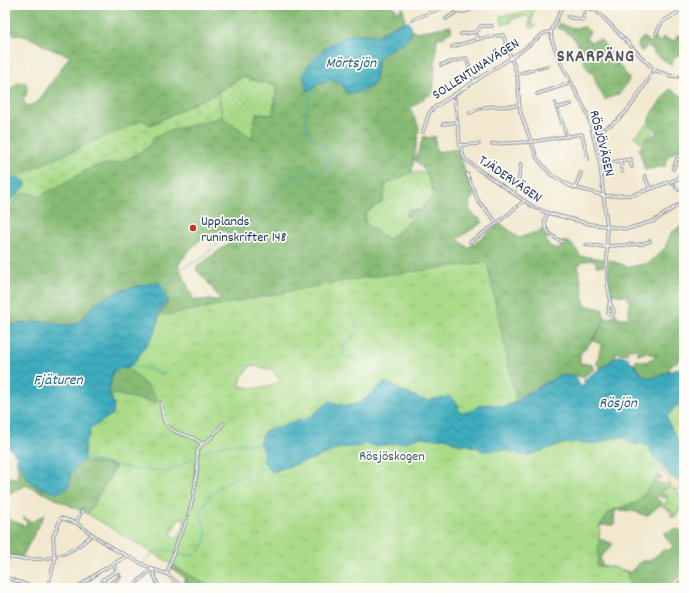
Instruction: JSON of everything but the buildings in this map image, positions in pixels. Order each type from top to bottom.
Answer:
[{"type":"main road","points":[[673,588],[684,580]]},
{"type":"street","points":[[412,20],[448,5]]},
{"type":"street","points":[[456,5],[458,11]]},
{"type":"street","points":[[551,32],[563,5]]},
{"type":"street","points":[[573,5],[595,10],[654,70],[671,76],[684,77]]},
{"type":"street","points":[[595,10],[599,5]]},
{"type":"street","points":[[673,5],[679,8],[684,8]]},
{"type":"street","points":[[568,17],[583,20],[585,8]]},
{"type":"street","points":[[656,34],[662,22],[677,13],[679,8]]},
{"type":"street","points":[[446,19],[458,11],[464,12],[472,9]]},
{"type":"street","points":[[461,34],[476,32],[481,26],[492,26]]},
{"type":"street","points":[[476,32],[478,39]]},
{"type":"street","name":"SOLLENTUNAVÄGEN","points":[[423,132],[429,113],[474,80],[511,58],[544,33],[551,32]]},
{"type":"street","name":"RÖSJÖVÄGEN","points":[[551,32],[555,48],[570,83],[588,115],[600,164],[605,196],[608,246],[606,281],[610,303],[614,312],[613,316],[610,316],[608,311],[610,303]]},
{"type":"street","points":[[452,47],[478,39],[503,35],[517,74],[519,106],[537,158],[543,167],[560,182],[575,188],[605,196],[633,195],[650,188],[678,180],[684,164]]},
{"type":"street","points":[[440,65],[466,58],[474,80]]},
{"type":"street","points":[[517,74],[548,66]]},
{"type":"street","points":[[593,132],[604,129],[619,120],[654,70]]},
{"type":"street","points":[[537,94],[570,83]]},
{"type":"street","name":"TJÄDERVÄGEN","points":[[454,94],[460,145],[464,158],[524,201],[548,213],[607,227],[627,229],[654,221],[684,201]]},
{"type":"street","points":[[555,103],[568,137]]},
{"type":"street","points":[[557,108],[571,104]]},
{"type":"street","points":[[470,113],[489,106],[519,106]]},
{"type":"street","points":[[443,124],[457,122]]},
{"type":"street","points":[[492,144],[532,142],[582,134],[588,159]]},
{"type":"street","name":"TJÄDERVÄGEN","points":[[460,145],[479,144]]},
{"type":"street","points":[[602,150],[604,149],[608,155],[610,162]]},
{"type":"street","points":[[600,164],[630,159],[632,167]]},
{"type":"street","points":[[673,169],[677,159],[684,161]]},
{"type":"street","points":[[620,161],[622,172]]},
{"type":"street","points":[[513,193],[518,183],[521,164]]},
{"type":"street","points":[[575,188],[581,173]]},
{"type":"street","points":[[467,174],[478,201],[497,223]]},
{"type":"street","points":[[645,176],[650,188]]},
{"type":"street","points":[[671,183],[679,190]]},
{"type":"street","points":[[470,242],[524,201]]},
{"type":"street","points":[[548,213],[544,225],[547,232],[563,242]]},
{"type":"street","points":[[586,245],[608,246],[642,244],[650,240]]},
{"type":"street","points":[[160,402],[163,419],[170,428],[182,436],[192,437],[202,444]]},
{"type":"street","points":[[167,574],[193,499],[197,470],[196,454],[202,444],[209,440],[224,423]]},
{"type":"street","points":[[76,523],[82,511]]},
{"type":"street","points":[[47,588],[54,558],[53,537],[60,518],[76,523],[92,535],[127,556],[152,569],[167,574],[183,588]]},
{"type":"street","points":[[5,557],[35,560],[54,558],[73,550],[92,535]]},
{"type":"street","points":[[77,588],[85,581],[127,556]]},
{"type":"street","points":[[113,564],[117,571],[120,577],[106,587],[102,580],[117,571]]},
{"type":"street","points":[[131,588],[152,569]]},
{"type":"street","points":[[152,569],[159,588]]},
{"type":"street","points":[[5,577],[36,588]]},
{"type":"green space","points":[[5,5],[392,5],[398,12],[403,7],[405,22],[391,27],[377,36],[361,34],[336,41],[315,56],[303,74],[315,86],[318,83],[330,80],[343,85],[345,91],[376,78],[376,67],[379,59],[384,53],[403,42],[412,30],[415,32],[451,26],[451,32],[445,33],[445,37],[437,38],[433,94],[427,96],[410,109],[419,127],[412,172],[386,184],[382,202],[365,213],[365,224],[383,235],[385,240],[397,233],[415,217],[414,214],[406,217],[408,210],[419,211],[434,195],[427,173],[415,160],[424,136],[428,138],[435,136],[436,152],[459,149],[465,172],[474,195],[469,202],[470,211],[483,222],[457,239],[468,248],[500,223],[519,238],[545,229],[550,236],[546,240],[549,246],[559,250],[562,242],[568,242],[571,243],[580,256],[604,259],[604,266],[596,266],[596,260],[583,261],[578,266],[585,305],[602,309],[605,319],[606,317],[610,318],[616,313],[618,318],[628,318],[630,303],[627,296],[612,294],[608,275],[609,260],[629,267],[649,263],[665,248],[671,233],[684,224],[684,356],[670,367],[669,371],[649,378],[642,374],[634,364],[637,360],[646,362],[656,356],[646,352],[638,355],[638,349],[626,349],[628,354],[615,352],[616,357],[600,369],[597,364],[601,344],[593,341],[604,320],[592,341],[580,354],[580,363],[592,365],[595,369],[583,377],[560,375],[515,400],[316,366],[253,363],[242,376],[239,386],[664,467],[657,476],[660,476],[662,479],[656,479],[656,482],[666,484],[669,482],[671,486],[666,489],[662,489],[661,493],[666,494],[667,497],[663,498],[657,495],[656,498],[662,503],[647,516],[633,511],[615,510],[614,525],[600,525],[599,538],[613,544],[600,558],[602,565],[630,572],[642,561],[649,561],[665,549],[668,551],[673,546],[666,538],[664,533],[677,529],[684,532],[684,574],[665,588],[185,588],[184,577],[170,567],[172,564],[190,573],[274,531],[116,464],[88,514],[26,485],[12,492],[5,493],[5,477],[17,478],[17,462],[22,467],[27,479],[71,473],[84,460],[114,404],[109,393],[113,370],[128,367],[156,331],[160,312],[168,301],[124,289],[104,298],[87,311],[76,324],[61,325],[48,321],[5,325],[5,216],[20,194],[79,163],[172,130],[222,117],[252,138],[256,114],[273,115],[277,86],[242,77],[190,106],[135,131],[23,175],[5,177],[5,95],[18,82],[26,83],[27,92],[23,101],[28,106],[37,103],[70,56],[48,48],[31,38],[5,32]],"holes":[[[222,230],[227,232],[232,241],[197,267],[196,270],[207,281],[221,300],[194,300],[178,265],[202,238],[208,234]]]},
{"type":"green space","points":[[525,5],[536,6],[532,15],[533,18],[531,24],[536,26],[531,29],[528,24],[530,23],[527,16],[510,19],[511,23],[502,24],[500,16],[524,13],[528,8]]},
{"type":"green space","points":[[558,23],[571,28],[585,27],[590,32],[586,38],[591,42],[600,39],[628,77],[629,80],[620,93],[605,100],[597,85],[594,75],[585,63],[577,44],[567,32],[557,28]]},
{"type":"green space","points":[[677,35],[684,38],[684,56],[676,55],[671,65],[654,53],[648,45],[642,52],[638,47],[639,41],[644,37],[648,42],[652,42],[653,36],[656,37],[656,41],[662,41],[663,37],[671,41],[676,40]]},
{"type":"green space","points":[[242,77],[277,85],[273,115],[252,138],[222,117],[218,92]]},
{"type":"green space","points":[[670,89],[684,97],[684,151],[670,154],[665,166],[645,170],[639,149],[647,139],[658,132],[648,122],[651,114]]},
{"type":"green space","points":[[218,92],[222,117],[172,130],[153,138],[147,148],[122,162],[101,165],[89,169],[38,197],[27,193],[18,196],[7,216],[10,229],[7,246],[5,247],[5,206],[20,191],[19,178],[5,179],[5,177],[19,175],[142,120],[150,125]]},
{"type":"green space","points":[[648,124],[654,131],[641,143],[635,136]]},
{"type":"green space","points":[[412,172],[427,173],[434,195],[419,211],[413,209],[415,217],[397,233],[385,240],[365,224],[365,213],[382,202],[386,184]]},
{"type":"green space","name":"Rösjöskogen","points":[[487,262],[521,425],[674,392],[684,419],[684,450],[665,466],[638,502],[610,511],[600,525],[597,566],[612,567],[627,572],[630,588],[212,588],[88,514],[116,466],[85,461],[79,452],[84,433],[113,410],[114,404],[110,393],[156,403],[157,397],[124,363],[158,313],[168,315],[348,280]],"holes":[[[251,365],[273,370],[280,381],[265,388],[239,386],[242,376]],[[179,518],[185,518],[184,527],[176,538],[172,536],[172,531]]]},
{"type":"green space","points":[[671,486],[672,488],[676,489],[684,500],[684,508],[682,507],[677,514],[675,514],[675,517],[671,517],[671,511],[660,505],[662,503],[667,504],[668,502],[666,501],[668,497],[666,494],[661,493],[662,489]]},
{"type":"green space","points":[[44,515],[22,557],[5,555],[5,518],[25,526],[27,523],[23,517],[32,522]]},
{"type":"sand","points":[[665,468],[670,476],[684,485],[684,491],[672,488],[663,472]]},
{"type":"water","name":"Mörtsjön","points":[[409,22],[412,31],[410,36],[403,43],[382,55],[379,59],[374,84],[362,91],[347,93],[343,85],[330,80],[318,83],[313,89],[307,91],[303,74],[309,65],[334,42],[354,34],[377,36],[391,27]]},
{"type":"water","points":[[19,178],[26,182],[26,186],[5,206],[5,179]]},
{"type":"water","name":"Fjäturen","points":[[159,282],[168,301],[160,312],[156,331],[134,363],[128,367],[113,370],[109,393],[114,404],[113,414],[90,429],[89,436],[85,442],[84,460],[71,473],[69,487],[56,493],[33,484],[27,478],[21,465],[17,462],[17,456],[11,449],[5,447],[5,325],[48,321],[70,325],[81,320],[94,305],[117,292]]},
{"type":"water","name":"Rösjön","points":[[618,356],[627,357],[644,376],[652,378],[684,366],[684,405],[676,406],[667,417],[677,438],[679,440],[684,440],[684,485],[670,476],[663,464],[654,457],[648,446],[641,443],[635,445],[621,437],[606,440],[597,444],[576,442],[563,444],[527,456],[505,450],[482,451],[477,447],[472,447],[468,444],[458,444],[445,438],[436,439],[420,437],[407,442],[376,446],[367,445],[364,443],[361,446],[336,449],[320,457],[272,472],[262,459],[264,452],[259,444],[264,432],[270,428],[283,427],[286,424],[308,418],[330,401],[345,406],[360,403],[384,383],[396,386],[399,390],[417,398],[431,401],[432,399],[450,397],[459,405],[458,409],[460,412],[467,412],[478,406],[488,404],[505,407],[519,400],[527,392],[528,394],[560,375],[575,376],[580,386],[585,386],[584,380]]},
{"type":"waterway","points":[[273,197],[291,181],[298,177],[320,168],[328,167],[328,154],[325,149],[311,136],[306,123],[307,110],[313,89]]},
{"type":"waterway","points":[[199,260],[227,236],[250,224],[271,200]]},
{"type":"waterway","points":[[172,282],[178,271],[197,261]]},
{"type":"waterway","points":[[162,288],[171,283]]},
{"type":"waterway","points":[[355,322],[357,326]]},
{"type":"waterway","points":[[346,344],[360,331],[357,326]]},
{"type":"waterway","points":[[343,357],[344,344]]},
{"type":"waterway","points":[[345,357],[359,361]]},
{"type":"waterway","points":[[131,365],[166,374]]},
{"type":"waterway","points":[[198,456],[211,449],[227,445],[259,444]]},
{"type":"waterway","points":[[84,458],[131,469],[169,471],[195,458]]},
{"type":"waterway","points":[[144,563],[152,554],[160,550],[167,550],[188,556],[195,554],[201,549],[206,541],[206,531],[201,513],[211,496],[228,482],[248,473],[268,467]]},
{"type":"waterway","points":[[150,572],[158,588]]},
{"type":"place","name":"Upplands runinskrifter 148","points":[[193,228]]},
{"type":"district","name":"SKARPÄNG","points":[[596,55]]}]
